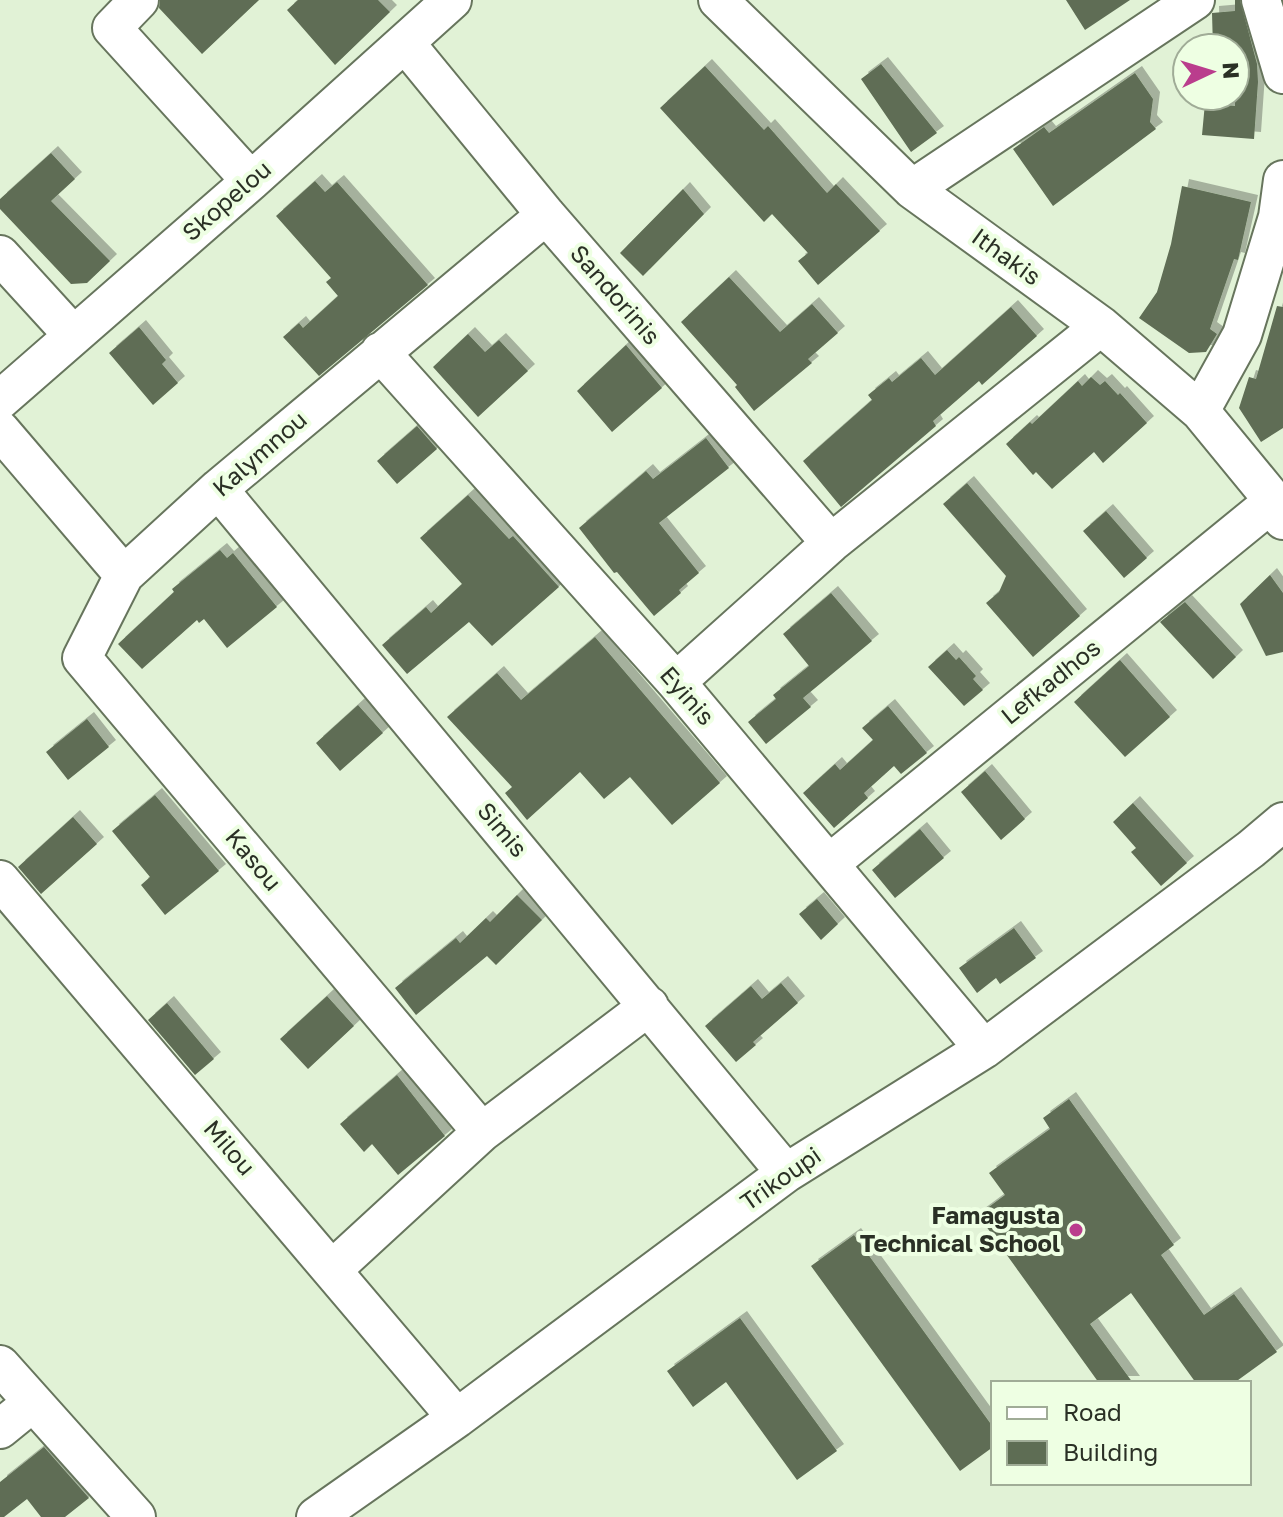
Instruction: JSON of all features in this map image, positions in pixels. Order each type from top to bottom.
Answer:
[{"type":"street","points":[[139,0],[112,28],[251,181]]},
{"type":"street","name":"Skopelou","points":[[0,400],[452,0]]},
{"type":"street","name":"Ithakis","points":[[718,0],[912,189],[1101,326],[1200,411],[1278,510]]},
{"type":"street","points":[[912,189],[1195,0]]},
{"type":"street","points":[[1261,0],[1283,74]]},
{"type":"street","name":"Sandorinis","points":[[405,43],[546,215],[831,543]]},
{"type":"street","points":[[1200,411],[1242,335],[1278,217],[1283,180]]},
{"type":"street","name":"Kalymnou","points":[[124,575],[218,489],[546,215]]},
{"type":"street","points":[[0,255],[73,335]]},
{"type":"street","points":[[676,682],[831,543],[1101,326]]},
{"type":"street","name":"Eyinis","points":[[380,352],[676,682],[984,1049]]},
{"type":"street","points":[[0,430],[124,575]]},
{"type":"street","name":"Simis","points":[[218,489],[786,1173]]},
{"type":"street","name":"Lefkadhos","points":[[829,864],[1278,510]]},
{"type":"street","name":"Kasou","points":[[124,575],[82,658],[482,1132]]},
{"type":"street","name":"Trikoupi","points":[[316,1517],[457,1418],[786,1173],[984,1049],[1283,822]]},
{"type":"street","name":"Milou","points":[[0,880],[457,1418]]},
{"type":"street","points":[[333,1269],[482,1132],[649,1006]]},
{"type":"street","points":[[0,1365],[136,1517]]},
{"type":"street","points":[[0,1429],[32,1403]]},
{"type":"building","points":[[160,0],[259,0],[202,54],[159,8]]},
{"type":"building","points":[[298,0],[378,0],[390,12],[335,65],[287,10]]},
{"type":"building","points":[[1066,0],[1130,0],[1085,30]]},
{"type":"building","points":[[1235,0],[1240,0],[1248,32],[1213,32],[1212,13],[1235,11]]},
{"type":"building","points":[[1251,41],[1258,82],[1254,139],[1202,135],[1204,112],[1251,112]]},
{"type":"building","points":[[881,64],[937,133],[911,152],[861,79]]},
{"type":"building","points":[[705,66],[764,130],[768,126],[827,193],[836,184],[880,231],[818,285],[798,261],[808,253],[772,214],[764,222],[660,108]]},
{"type":"building","points":[[1135,73],[1153,99],[1150,122],[1156,129],[1053,206],[1013,149],[1044,127],[1049,133]]},
{"type":"building","points":[[51,153],[75,179],[51,201],[110,261],[87,283],[71,284],[0,209],[0,199]]},
{"type":"building","points":[[315,181],[325,192],[337,182],[428,285],[319,376],[283,337],[299,323],[303,328],[338,296],[326,282],[331,278],[276,216]]},
{"type":"building","points":[[1182,186],[1251,202],[1238,260],[1234,259],[1210,329],[1217,334],[1206,352],[1189,353],[1139,318],[1157,292],[1171,244]]},
{"type":"building","points":[[683,189],[704,214],[643,276],[620,253]]},
{"type":"building","points":[[729,277],[780,332],[812,304],[838,333],[808,359],[812,363],[754,411],[735,387],[737,385],[681,322]]},
{"type":"building","points":[[1277,306],[1283,307],[1283,428],[1261,442],[1239,408],[1249,377],[1256,379]]},
{"type":"building","points":[[1011,307],[1037,336],[982,385],[979,381],[933,421],[936,426],[841,507],[803,461],[872,400],[868,395],[889,378],[892,382],[921,358],[935,375]]},
{"type":"building","points":[[139,327],[166,360],[162,364],[178,383],[153,405],[109,353]]},
{"type":"building","points":[[468,334],[485,352],[499,340],[528,371],[478,417],[433,367]]},
{"type":"building","points":[[626,345],[662,388],[612,432],[577,391]]},
{"type":"building","points":[[1091,377],[1100,385],[1105,381],[1118,395],[1120,393],[1147,423],[1103,463],[1094,452],[1052,489],[1036,472],[1033,475],[1006,444],[1078,381],[1082,386]]},
{"type":"building","points":[[417,426],[437,449],[397,484],[377,461]]},
{"type":"building","points":[[706,438],[729,468],[659,523],[699,573],[654,616],[617,572],[614,573],[579,528],[646,471],[653,479]]},
{"type":"building","points":[[967,483],[1080,616],[1033,657],[986,603],[999,592],[1006,576],[943,504]]},
{"type":"building","points":[[468,495],[509,539],[513,536],[559,587],[492,646],[469,622],[407,674],[382,645],[426,607],[431,613],[462,584],[420,538]]},
{"type":"building","points":[[1106,511],[1147,558],[1124,578],[1083,531]]},
{"type":"building","points":[[220,550],[227,558],[233,553],[277,607],[227,648],[204,619],[199,623],[197,620],[142,669],[118,644],[174,592],[172,589]]},
{"type":"building","points":[[1270,575],[1283,593],[1283,652],[1266,656],[1240,604]]},
{"type":"building","points":[[831,593],[872,641],[803,698],[811,707],[766,744],[748,722],[776,699],[773,695],[809,666],[783,634]]},
{"type":"building","points":[[1185,602],[1236,657],[1213,679],[1160,622]]},
{"type":"building","points":[[595,637],[720,783],[672,825],[630,777],[604,799],[580,772],[527,820],[505,793],[512,787],[447,717],[497,673],[521,700]]},
{"type":"building","points":[[947,650],[956,660],[959,657],[976,676],[973,679],[983,690],[964,706],[928,667]]},
{"type":"building","points":[[1120,660],[1170,717],[1125,757],[1074,702]]},
{"type":"building","points":[[358,705],[383,733],[340,771],[316,743]]},
{"type":"building","points":[[888,706],[927,753],[901,774],[894,766],[864,793],[868,798],[834,828],[803,793],[835,764],[840,770],[873,740],[862,728]]},
{"type":"building","points":[[87,719],[109,747],[68,780],[46,752]]},
{"type":"building","points":[[985,771],[1025,819],[1001,840],[961,792]]},
{"type":"building","points":[[155,795],[219,871],[165,915],[141,885],[150,877],[112,831]]},
{"type":"building","points":[[1133,803],[1187,863],[1161,886],[1131,852],[1136,848],[1113,822]]},
{"type":"building","points":[[73,817],[97,844],[41,894],[18,867]]},
{"type":"building","points":[[920,829],[944,858],[895,898],[872,870]]},
{"type":"building","points":[[517,895],[542,920],[496,965],[487,956],[416,1015],[395,988],[456,938],[460,943],[486,918],[490,922]]},
{"type":"building","points":[[817,899],[838,924],[821,940],[799,914]]},
{"type":"building","points":[[1014,928],[1036,958],[1000,984],[996,978],[977,993],[959,968]]},
{"type":"building","points":[[781,983],[798,1003],[753,1042],[756,1045],[736,1062],[705,1026],[751,986],[762,999]]},
{"type":"building","points":[[327,996],[354,1026],[308,1069],[280,1039]]},
{"type":"building","points":[[167,1003],[214,1059],[195,1075],[148,1020]]},
{"type":"building","points":[[397,1075],[445,1136],[398,1175],[372,1144],[364,1152],[340,1124]]},
{"type":"building","name":"Famagusta Technical School","points":[[1069,1099],[1174,1245],[1161,1255],[1204,1315],[1234,1294],[1277,1352],[1237,1381],[1195,1381],[1131,1293],[1090,1324],[1132,1381],[1098,1381],[978,1215],[1005,1195],[989,1173],[1050,1129],[1043,1118]]},
{"type":"building","name":"Famagusta Technical School","points":[[854,1235],[991,1424],[991,1448],[960,1471],[811,1266]]},
{"type":"building","points":[[740,1318],[837,1451],[797,1480],[726,1382],[693,1407],[667,1371]]},
{"type":"building","points":[[44,1447],[89,1498],[65,1517],[41,1517],[27,1499],[0,1517],[0,1482]]},
{"type":"place","name":"Famagusta Technical School","points":[[1076,1230]]}]
